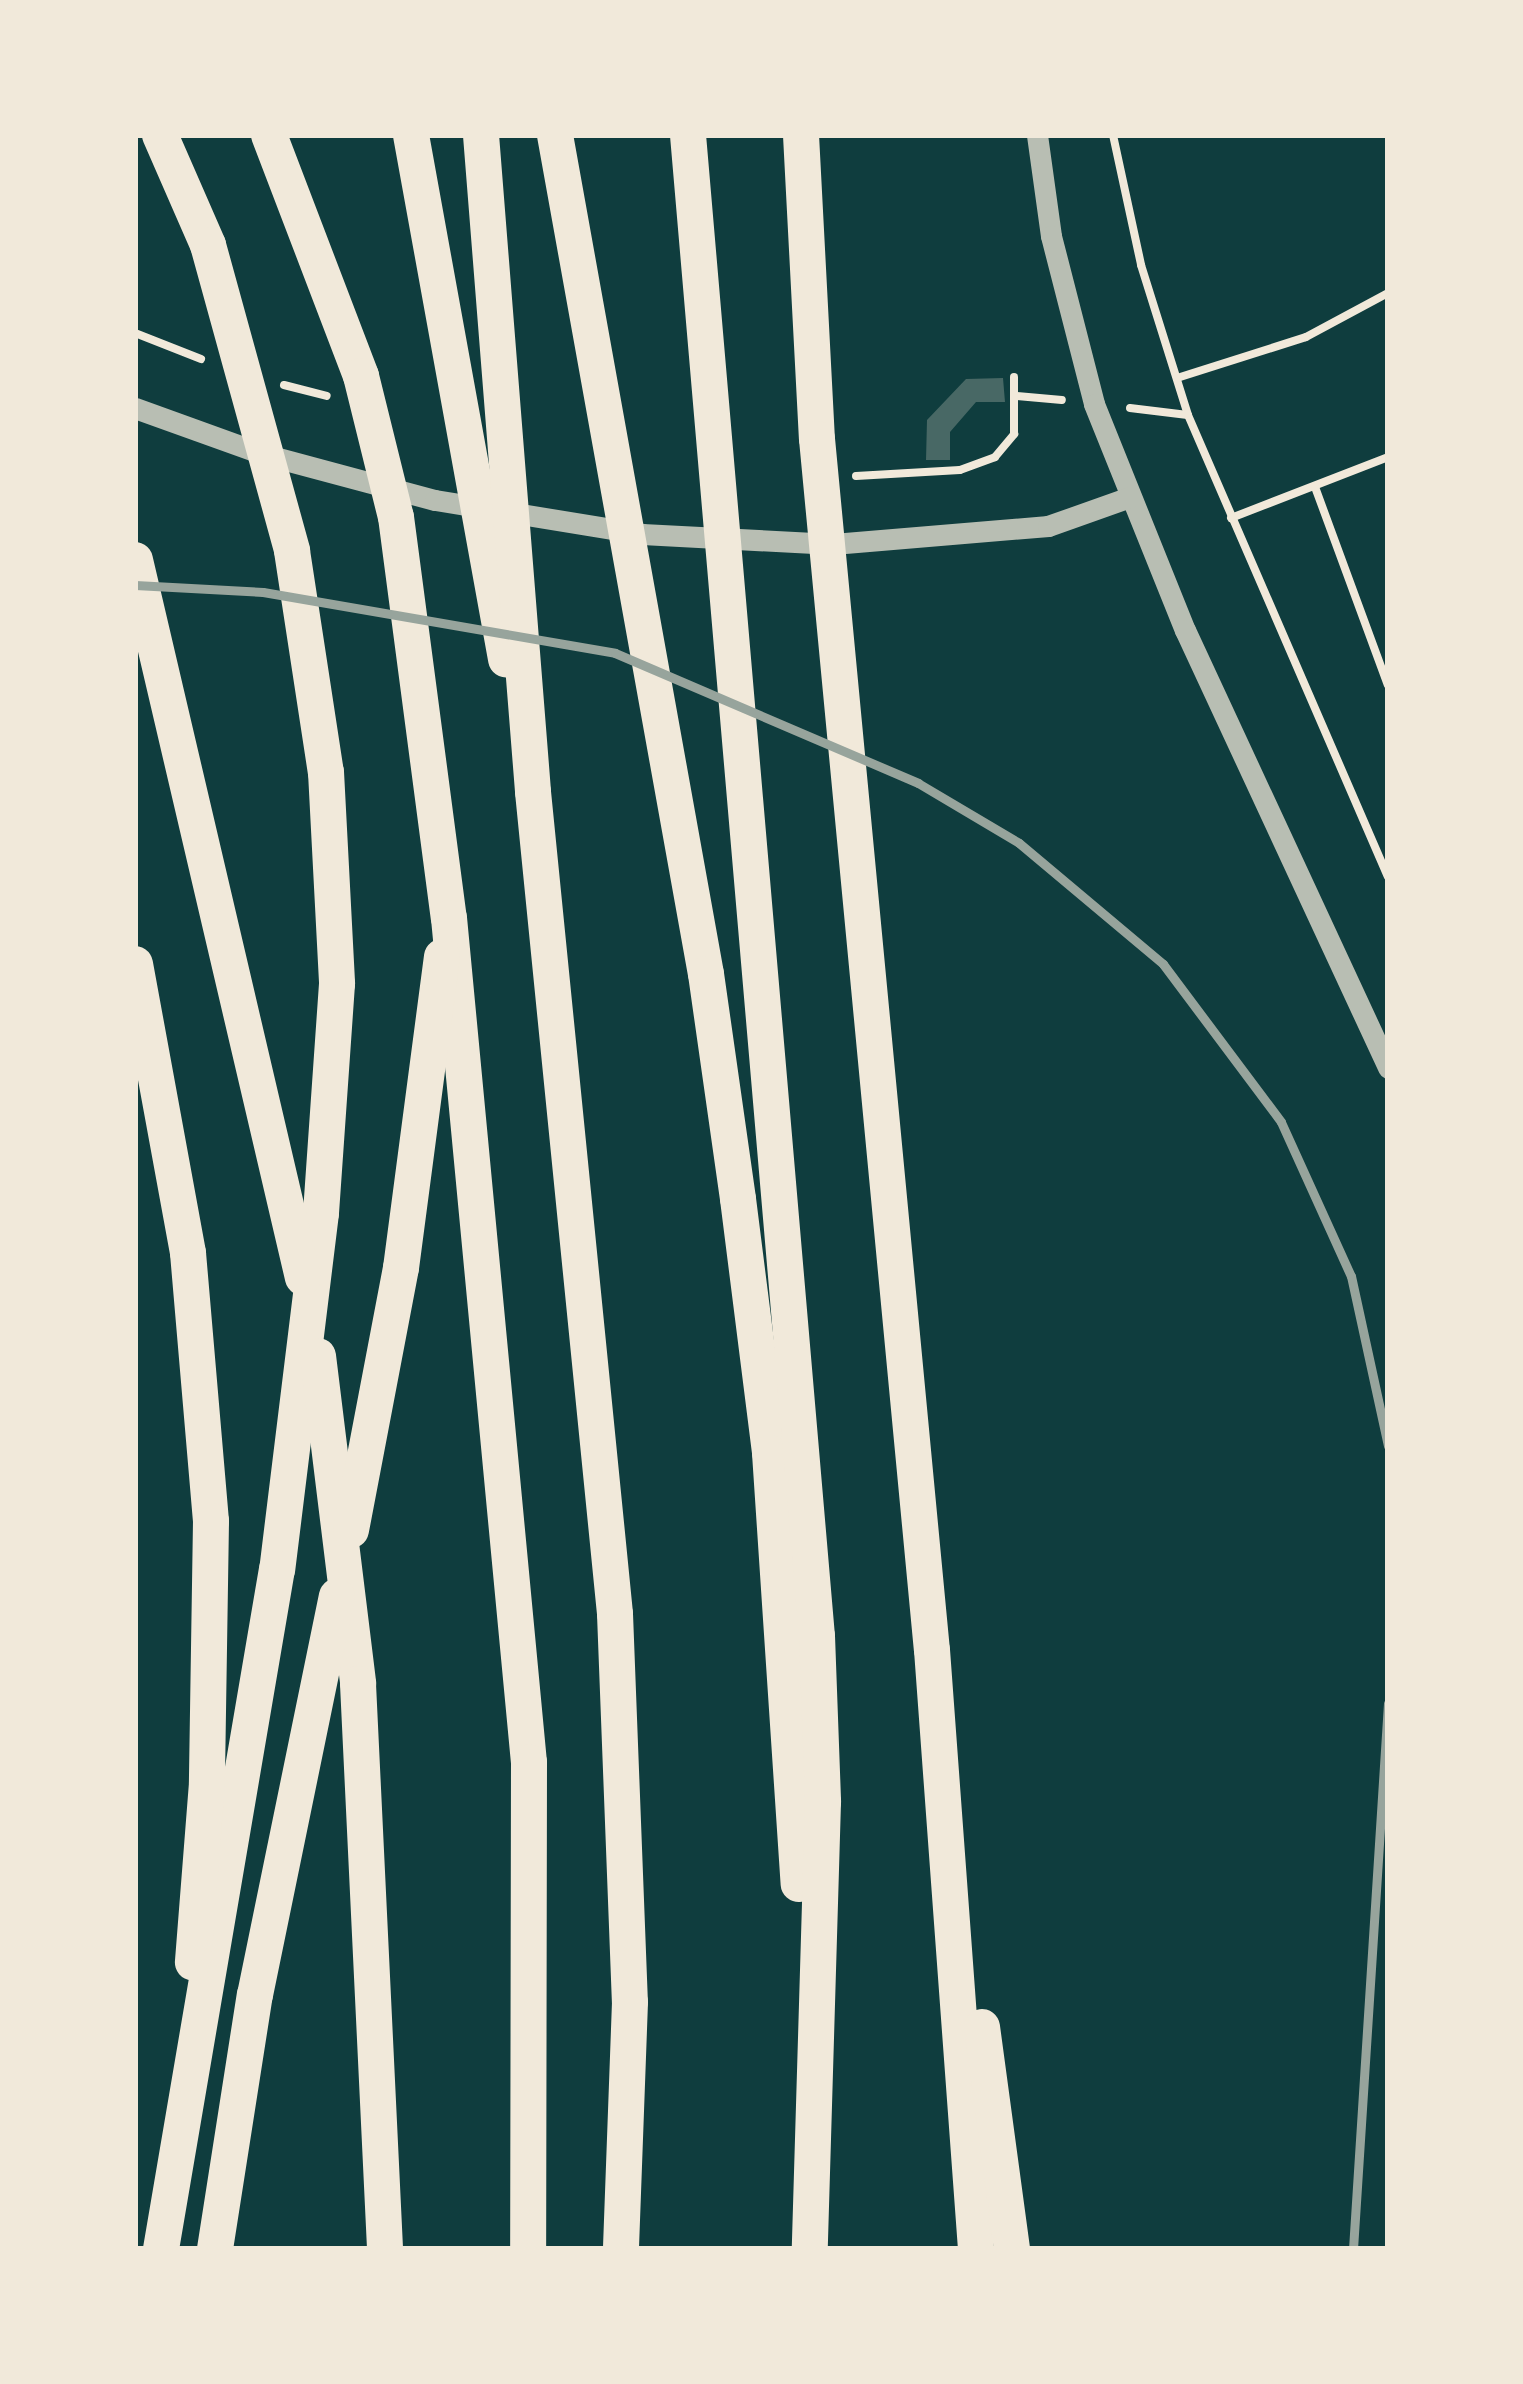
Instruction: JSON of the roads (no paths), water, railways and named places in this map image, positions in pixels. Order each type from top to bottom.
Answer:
[{"type":"highway","points":[[160,135],[237,338],[312,668],[334,879],[332,1109],[277,1569],[162,2245]]},
{"type":"highway","points":[[269,135],[361,376],[396,517],[449,918],[530,1762],[528,2249]]},
{"type":"highway","points":[[411,135],[521,703],[533,792],[622,1720],[630,2002],[621,2249]]},
{"type":"highway","points":[[481,135],[508,412],[521,703]]},
{"type":"highway","points":[[555,135],[706,974],[770,1453],[814,2163]]},
{"type":"highway","points":[[688,135],[818,1636],[823,1802],[810,2249]]},
{"type":"highway","points":[[801,135],[817,439],[932,1650],[976,2249]]},
{"type":"highway","points":[[135,560],[270,1112],[321,1377],[358,1684],[384,2231]]},
{"type":"highway","points":[[214,2249],[255,1995],[384,1374],[449,918]]},
{"type":"highway","points":[[135,964],[188,1253],[212,1521],[201,1885],[162,2245]]},
{"type":"highway","points":[[932,1650],[1012,2249]]},
{"type":"street","points":[[1036,135],[1077,347],[1130,497],[1388,1068]]},
{"type":"street","points":[[135,408],[262,454],[435,500],[661,536],[833,544],[993,531],[1048,526],[1130,497]]},
{"type":"railway","points":[[135,585],[263,592],[615,653],[918,783],[1019,843],[1163,964],[1281,1122],[1351,1276],[1388,1446]]},
{"type":"railway","points":[[1353,2249],[1388,1703]]}]
